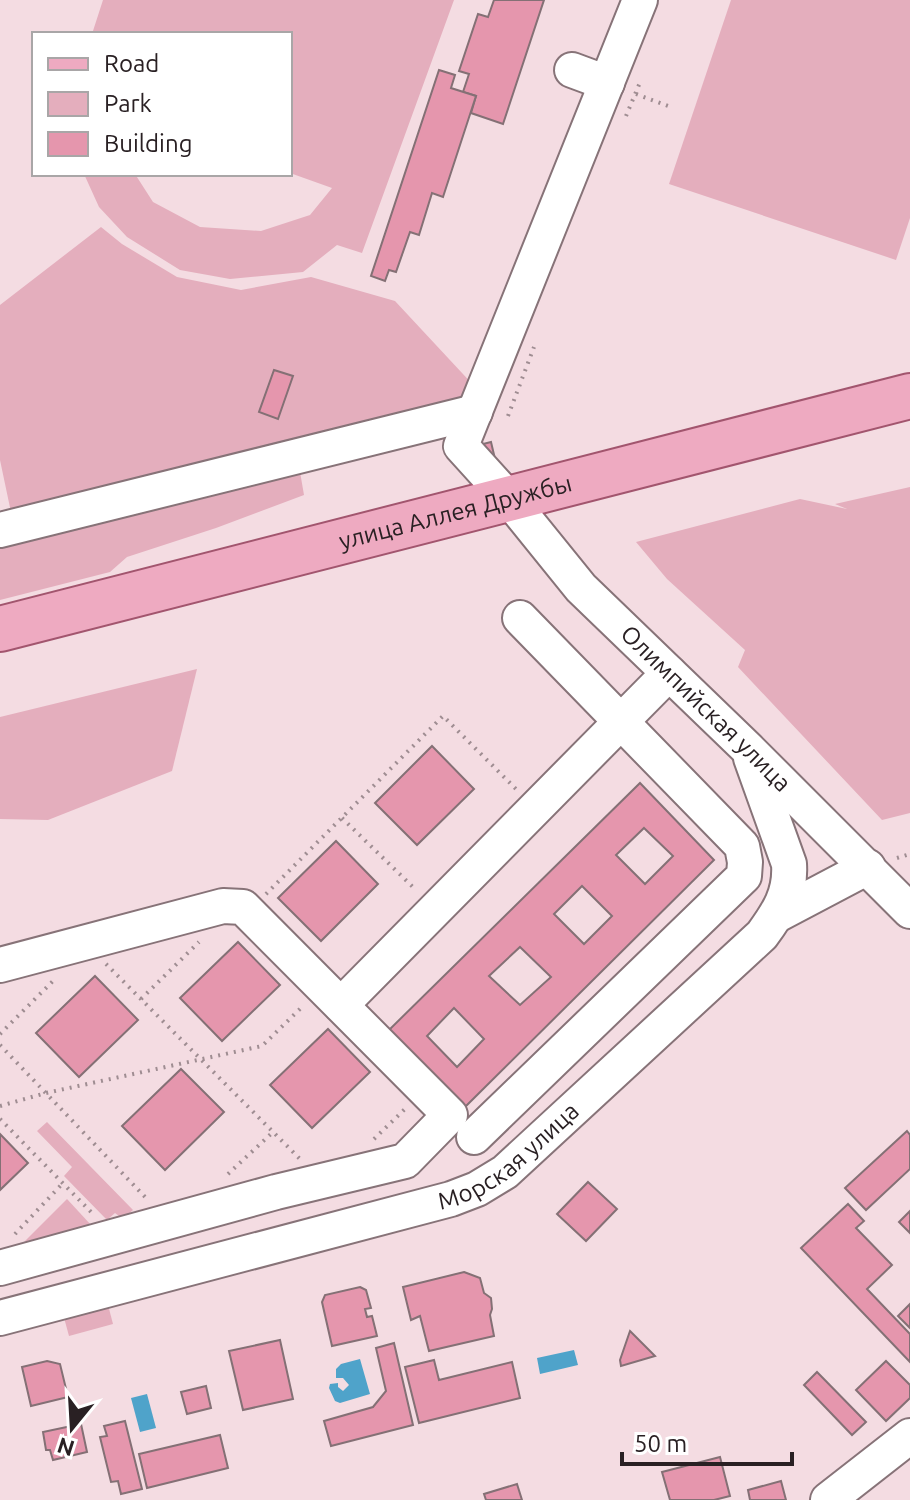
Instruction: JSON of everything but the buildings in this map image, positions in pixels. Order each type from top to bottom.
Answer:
[{"type":"main road","name":"улица Аллея Дружбы","points":[[0,629],[910,396]]},
{"type":"street","points":[[0,530],[475,412],[640,0]]},
{"type":"street","points":[[572,70],[607,83]]},
{"type":"street","name":"Олимпийская улица","points":[[475,412],[461,446],[509,499],[581,588],[910,911]]},
{"type":"street","points":[[5,1253],[405,1161],[462,1126],[744,876],[742,846],[520,618]]},
{"type":"street","points":[[341,1005],[669,673]]},
{"type":"street","name":"Морская улица","points":[[0,1318],[451,1199],[477,1189],[505,1172],[762,935],[777,915],[790,881],[789,864],[748,749]]},
{"type":"street","points":[[777,915],[868,867]]},
{"type":"street","points":[[0,965],[223,906],[243,907],[505,1172]]},
{"type":"street","points":[[828,1500],[910,1436]]},
{"type":"path","points":[[607,83],[668,106]]},
{"type":"path","points":[[248,912],[443,716],[518,791]]},
{"type":"path","points":[[342,817],[418,891]]},
{"type":"path","points":[[141,999],[203,938]]},
{"type":"path","points":[[99,957],[306,1165]]},
{"type":"path","points":[[0,1034],[55,979]]},
{"type":"path","points":[[0,1045],[154,1206]]},
{"type":"path","points":[[367,1146],[412,1102]]},
{"type":"path","points":[[0,1119],[100,1222]]},
{"type":"path","points":[[220,1182],[273,1132]]},
{"type":"path","points":[[5,1253],[63,1183]]},
{"type":"green space","points":[[103,0],[454,0],[362,253],[337,245],[303,272],[230,279],[180,270],[127,237],[99,207],[85,176],[136,176],[153,202],[200,227],[261,231],[310,215],[332,188],[292,174],[292,32],[93,32]]},
{"type":"green space","points":[[731,0],[910,0],[910,218],[896,260],[669,184]]},
{"type":"green space","points":[[101,227],[122,244],[177,277],[241,290],[311,277],[395,301],[476,388],[459,401],[12,517],[0,460],[0,305]]},
{"type":"green space","points":[[299,466],[304,495],[127,557],[110,572],[0,600],[0,545]]},
{"type":"green space","points":[[910,487],[910,813],[882,820],[738,667],[745,650],[667,579],[636,542],[800,499],[847,509],[835,504]]},
{"type":"green space","points":[[197,669],[172,771],[48,820],[0,819],[0,717]]},
{"type":"green space","points":[[47,1122],[133,1210],[123,1219],[115,1213],[107,1220],[64,1176],[72,1167],[37,1131]]},
{"type":"green space","points":[[67,1199],[91,1225],[24,1242]]},
{"type":"green space","points":[[107,1301],[113,1324],[69,1336],[63,1314]]},
{"type":"water","points":[[574,1350],[578,1365],[540,1374],[537,1358]]},
{"type":"water","points":[[360,1359],[370,1394],[340,1403],[335,1401],[330,1384],[338,1383],[343,1391],[349,1385],[343,1378],[336,1378],[336,1369],[341,1364]]},
{"type":"water","points":[[147,1394],[156,1428],[140,1432],[131,1398]]}]
